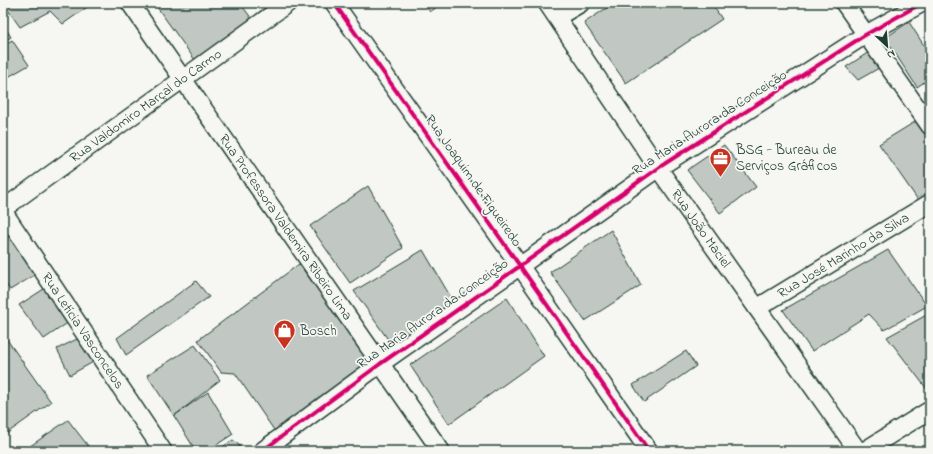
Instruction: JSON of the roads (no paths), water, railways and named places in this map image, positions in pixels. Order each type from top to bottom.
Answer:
[{"type":"street","name":"Rua Professora Valdemira Ribeiro Lima","points":[[130,3],[441,451]]},
{"type":"street","name":"Rua Valdomiro Marçal do Carmo","points":[[3,210],[288,3]]},
{"type":"street","name":"Rua Joaquim de Figueiredo","points":[[334,3],[649,451]]},
{"type":"street","name":"Rua João Maciel","points":[[547,3],[658,168],[858,451]]},
{"type":"street","points":[[557,17],[580,3]]},
{"type":"street","points":[[844,3],[930,126]]},
{"type":"street","name":"Rua Maria Aurora da Conceição","points":[[262,451],[380,364],[658,168],[865,35],[922,3]]},
{"type":"street","name":"Rua José Marinho da Silva","points":[[756,308],[930,203]]},
{"type":"street","name":"Rua Letícia Vasconcelos","points":[[3,210],[163,451]]},
{"type":"street","points":[[864,451],[930,410]]},
{"type":"place","name":"BSG - Bureau de Serviços Gráficos","points":[[721,178]]},
{"type":"place","name":"Bosch","points":[[285,350]]}]
